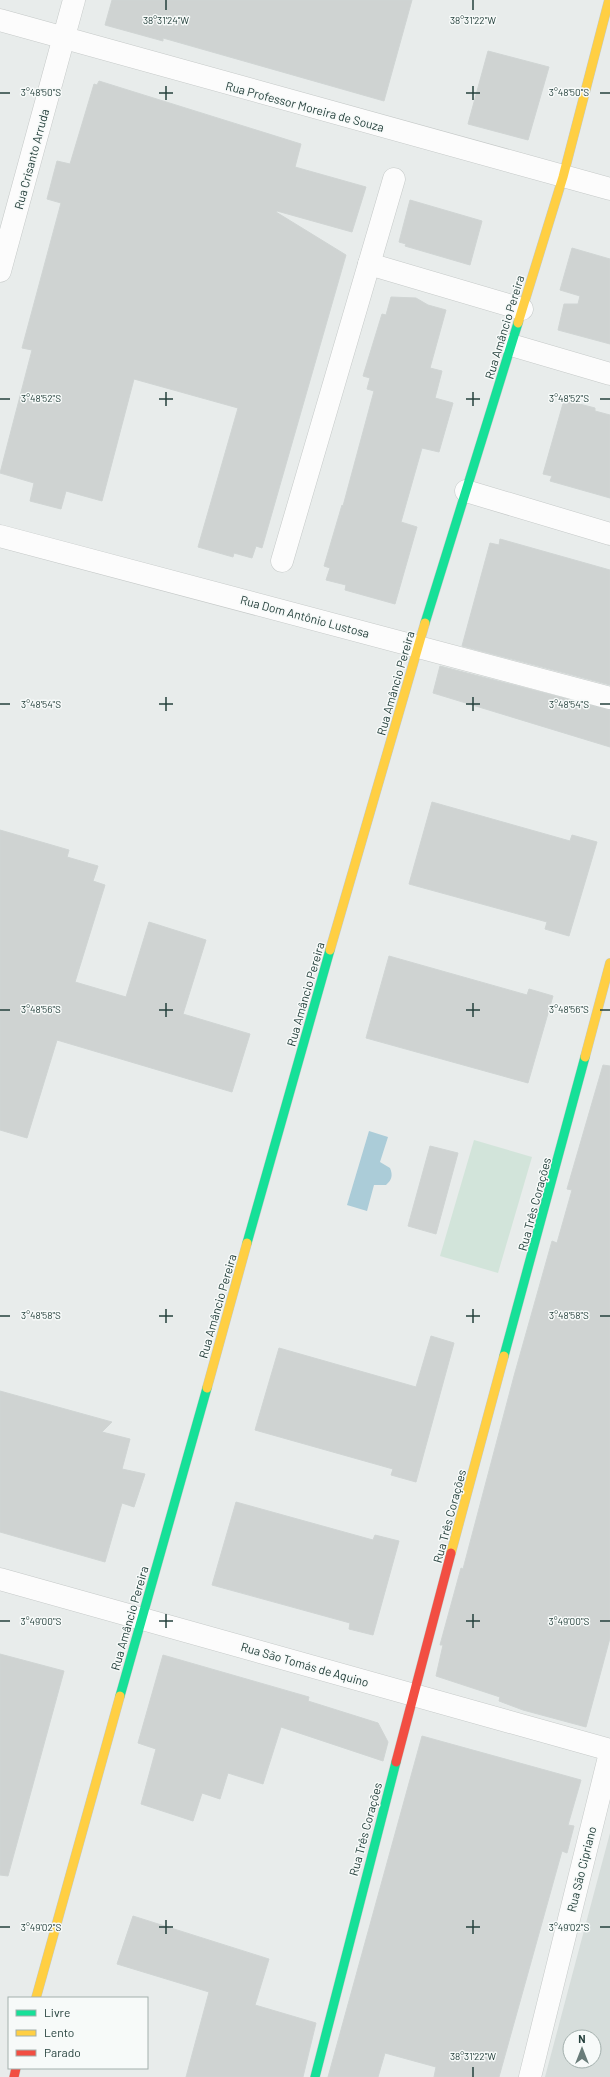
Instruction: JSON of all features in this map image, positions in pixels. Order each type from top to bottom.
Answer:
[{"type":"street","name":"Rua Crisanto Arruda","points":[[0,271],[74,0]]},
{"type":"street","name":"Rua Amâncio Pereira","points":[[36,1997],[277,1135],[418,646],[563,177],[609,0]]},
{"type":"street","name":"Rua Professor Moreira de Souza","points":[[0,20],[63,39],[610,189]]},
{"type":"street","points":[[282,561],[394,179]]},
{"type":"street","points":[[369,264],[522,309]]},
{"type":"street","points":[[511,345],[610,374]]},
{"type":"street","points":[[466,491],[610,534]]},
{"type":"street","name":"Rua Dom Antônio Lustosa","points":[[0,536],[610,698]]},
{"type":"street","name":"Rua Três Corações","points":[[315,2077],[413,1695],[610,963]]},
{"type":"street","name":"Rua São Tomás de Aquino","points":[[0,1579],[610,1750]]},
{"type":"street","name":"Rua São Cipriano","points":[[530,2077],[610,1753]]},
{"type":"shaded area","points":[[610,1833],[610,2077],[545,2077]]},
{"type":"green space","points":[[474,1140],[532,1157],[498,1273],[440,1256]]},
{"type":"water","points":[[369,1131],[388,1137],[380,1162],[390,1168],[392,1175],[390,1181],[386,1185],[374,1185],[367,1211],[347,1205]]},
{"type":"building","points":[[112,0],[412,0],[384,101],[163,38],[163,41],[105,25]]},
{"type":"building","points":[[488,51],[549,67],[528,140],[468,124]]},
{"type":"building","points":[[99,81],[301,144],[295,167],[366,187],[352,232],[277,211],[276,212],[346,255],[262,548],[256,546],[252,558],[234,553],[233,557],[198,547],[238,408],[134,379],[102,501],[66,491],[61,509],[30,501],[34,483],[0,473],[32,350],[22,348],[61,203],[47,199],[57,161],[70,164],[94,84],[97,85]]},
{"type":"building","points":[[410,200],[482,221],[470,265],[405,246],[406,244],[399,242]]},
{"type":"building","points":[[572,248],[610,259],[610,344],[558,330],[564,304],[578,304],[580,296],[560,290]]},
{"type":"building","points":[[391,297],[416,298],[428,305],[446,310],[430,368],[442,371],[435,398],[453,403],[439,452],[422,448],[401,522],[417,527],[395,604],[345,590],[346,585],[326,580],[330,568],[324,566],[342,505],[343,506],[374,391],[367,389],[370,378],[363,376],[382,314],[386,315]]},
{"type":"building","points":[[564,400],[595,408],[595,411],[610,415],[610,498],[550,481],[552,476],[543,474]]},
{"type":"building","points":[[500,539],[610,570],[610,685],[462,646],[490,543],[499,545]]},
{"type":"building","points":[[440,666],[610,710],[610,747],[433,693]]},
{"type":"building","points":[[432,802],[570,841],[572,835],[597,842],[569,936],[545,929],[547,922],[409,884]]},
{"type":"building","points":[[0,830],[69,850],[67,857],[98,866],[93,881],[105,885],[75,982],[126,997],[149,922],[206,940],[183,1014],[250,1034],[232,1092],[57,1040],[27,1138],[0,1130]]},
{"type":"building","points":[[389,956],[527,995],[529,989],[553,996],[528,1083],[366,1038]]},
{"type":"building","points":[[603,1065],[610,1066],[610,1638],[586,1727],[523,1710],[499,1701],[500,1697],[436,1676],[443,1645],[440,1645],[461,1568],[463,1569],[514,1376],[552,1241],[557,1243],[572,1190],[567,1189]]},
{"type":"building","points":[[430,1146],[458,1153],[436,1234],[408,1226]]},
{"type":"building","points":[[431,1336],[454,1343],[416,1482],[391,1475],[393,1469],[255,1430],[279,1348],[416,1387]]},
{"type":"building","points":[[0,1391],[112,1422],[102,1432],[130,1439],[122,1469],[145,1474],[134,1507],[122,1503],[105,1562],[0,1532]]},
{"type":"building","points":[[236,1502],[373,1540],[375,1535],[399,1541],[373,1635],[349,1629],[350,1623],[212,1585]]},
{"type":"building","points":[[0,1654],[64,1671],[8,1876],[0,1875]]},
{"type":"building","points":[[163,1655],[309,1697],[308,1701],[378,1723],[388,1742],[383,1761],[281,1727],[263,1784],[228,1773],[220,1799],[202,1793],[193,1821],[141,1804],[156,1749],[138,1743]]},
{"type":"building","points":[[422,1736],[581,1780],[568,1825],[574,1826],[567,1853],[562,1851],[499,2077],[434,2077],[436,2067],[385,2053],[378,2077],[328,2077]]},
{"type":"building","points":[[133,1916],[269,1959],[255,2005],[316,2023],[303,2077],[186,2077],[209,1992],[117,1964]]},
{"type":"traffic: fast","points":[[425,623],[518,323]]},
{"type":"traffic: fast","points":[[247,1243],[330,950]]},
{"type":"traffic: fast","points":[[504,1356],[585,1057]]},
{"type":"traffic: fast","points":[[120,1696],[207,1388]]},
{"type":"traffic: fast","points":[[315,2077],[396,1762]]},
{"type":"traffic: slow","points":[[518,323],[563,177],[609,0]]},
{"type":"traffic: slow","points":[[330,950],[425,623]]},
{"type":"traffic: slow","points":[[585,1057],[610,963]]},
{"type":"traffic: slow","points":[[207,1388],[247,1243]]},
{"type":"traffic: slow","points":[[451,1553],[504,1356]]},
{"type":"traffic: slow","points":[[36,1997],[120,1696]]},
{"type":"traffic: jam","points":[[396,1762],[451,1553]]},
{"type":"traffic: jam","points":[[14,2077],[16,2069]]}]
